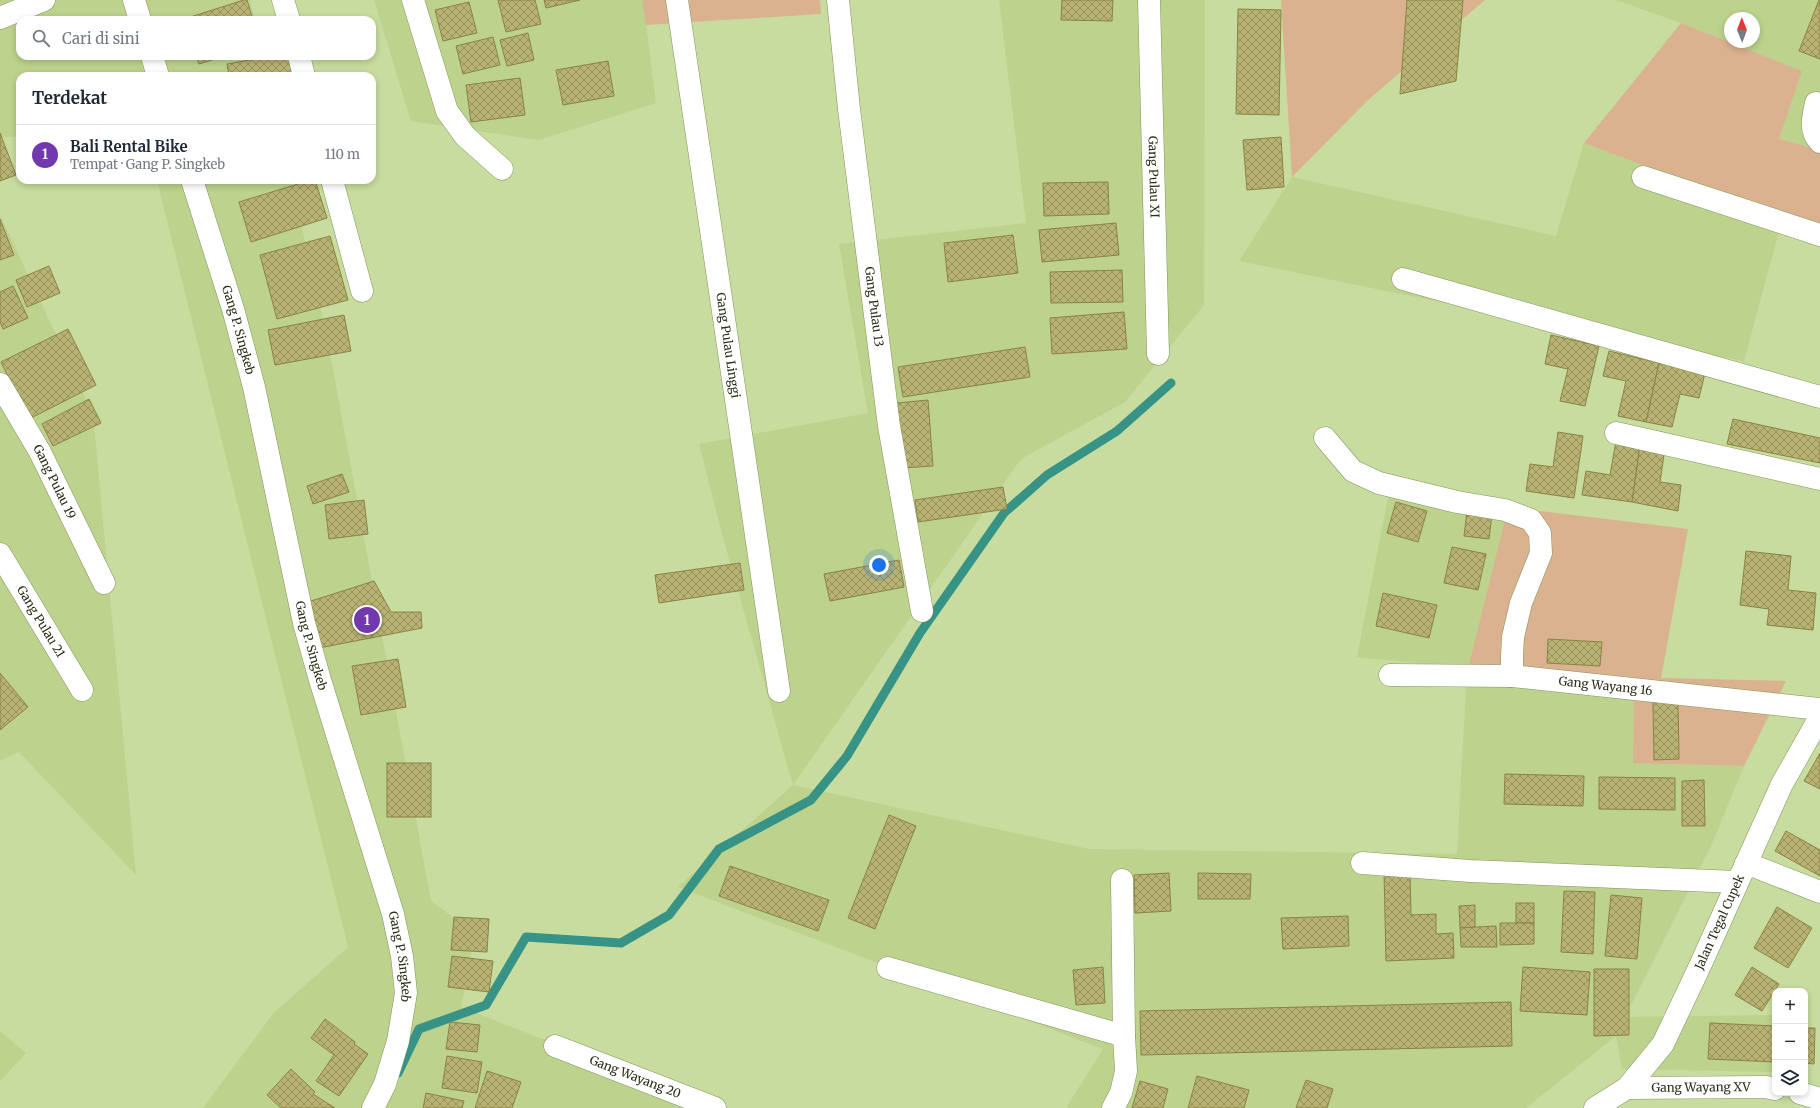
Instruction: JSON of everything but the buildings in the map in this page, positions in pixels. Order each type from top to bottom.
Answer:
[{"type":"street","points":[[0,18],[44,0]]},
{"type":"street","points":[[134,0],[139,16]]},
{"type":"street","points":[[283,0],[288,16]]},
{"type":"street","points":[[413,0],[447,111],[465,136],[502,170]]},
{"type":"street","name":"Gang Pulau Linggi","points":[[677,0],[779,691]]},
{"type":"street","name":"Gang Pulau 13","points":[[838,0],[849,109],[889,426],[922,611]]},
{"type":"street","name":"Gang Pulau XI","points":[[1149,0],[1158,354]]},
{"type":"street","points":[[153,60],[157,72]]},
{"type":"street","points":[[299,60],[303,72]]},
{"type":"street","points":[[1816,103],[1813,118],[1813,130],[1820,142]]},
{"type":"street","points":[[1643,177],[1820,235]]},
{"type":"street","name":"Gang P. Singkeb","points":[[193,184],[233,309],[254,387],[304,623],[322,687],[393,914],[402,956],[406,993],[398,1041],[385,1084],[373,1108]]},
{"type":"street","points":[[333,184],[362,291]]},
{"type":"street","points":[[1403,279],[1820,397]]},
{"type":"street","name":"Gang Pulau 19","points":[[0,384],[40,452],[104,583]]},
{"type":"street","points":[[1616,433],[1820,479]]},
{"type":"street","points":[[1325,438],[1353,471],[1379,483],[1457,502],[1506,510],[1531,520],[1540,533],[1541,553],[1521,603],[1513,637],[1512,676]]},
{"type":"street","name":"Gang Pulau 21","points":[[0,554],[82,690]]},
{"type":"street","name":"Gang Wayang 16","points":[[1390,675],[1512,676],[1820,709]]},
{"type":"street","name":"Jalan Tegal Cupek","points":[[1595,1108],[1627,1088],[1663,1044],[1700,968],[1782,784],[1820,717]]},
{"type":"street","points":[[1362,863],[1470,871],[1742,872],[1820,892]]},
{"type":"street","points":[[1113,1108],[1121,1093],[1126,1071],[1124,1036],[1122,880]]},
{"type":"street","points":[[888,968],[1124,1036]]},
{"type":"street","name":"Gang Wayang 20","points":[[555,1046],[715,1108]]},
{"type":"street","name":"Gang Wayang XV","points":[[1627,1088],[1766,1087],[1772,1088]]},
{"type":"street","points":[[1808,1095],[1820,1099]]},
{"type":"shaded area","points":[[0,0],[250,0],[254,16],[16,16],[16,60],[264,60],[267,72],[16,72],[16,136],[0,138]]},
{"type":"shaded area","points":[[374,0],[643,0],[656,103],[539,140],[411,121]]},
{"type":"shaded area","points":[[642,0],[820,0],[821,14],[646,25]]},
{"type":"shaded area","points":[[999,0],[1205,0],[1204,305],[1125,402],[1021,459],[793,785],[722,534],[699,444],[868,413],[839,244],[1026,223]]},
{"type":"shaded area","points":[[1281,0],[1485,0],[1368,100],[1292,177]]},
{"type":"shaded area","points":[[1616,0],[1820,0],[1820,150],[1779,139],[1802,71],[1744,48],[1760,48],[1760,12],[1724,12],[1724,40]]},
{"type":"shaded area","points":[[1681,23],[1724,40],[1724,48],[1744,48],[1802,71],[1779,139],[1820,150],[1820,233],[1584,143]]},
{"type":"shaded area","points":[[1584,143],[1782,220],[1744,361],[1538,322],[1239,261],[1292,177],[1556,236]]},
{"type":"shaded area","points":[[158,184],[292,184],[327,337],[431,901],[475,934],[461,1007],[716,1108],[203,1108],[273,1014],[348,947]]},
{"type":"shaded area","points":[[0,215],[93,414],[136,875],[19,752],[0,761]]},
{"type":"shaded area","points":[[1389,492],[1508,507],[1468,668],[1634,677],[1633,763],[1744,766],[1711,846],[1625,1017],[1772,1015],[1772,1072],[1622,1069],[1616,1036],[1526,1108],[1066,1108],[1103,1049],[678,887],[793,785],[1089,849],[1457,854],[1467,668],[1357,657]]},
{"type":"shaded area","points":[[1508,507],[1688,529],[1661,678],[1786,681],[1744,766],[1633,763],[1634,677],[1468,668]]},
{"type":"shaded area","points":[[0,1031],[26,1053],[0,1081]]},
{"type":"waterway","points":[[398,1073],[419,1029],[486,1005],[526,937],[621,943],[669,915],[719,849],[811,800],[847,756],[920,633],[1004,513],[1047,475],[1117,431],[1171,383]]},
{"type":"place","name":"Bali Rental Bike","points":[[367,620]]}]
